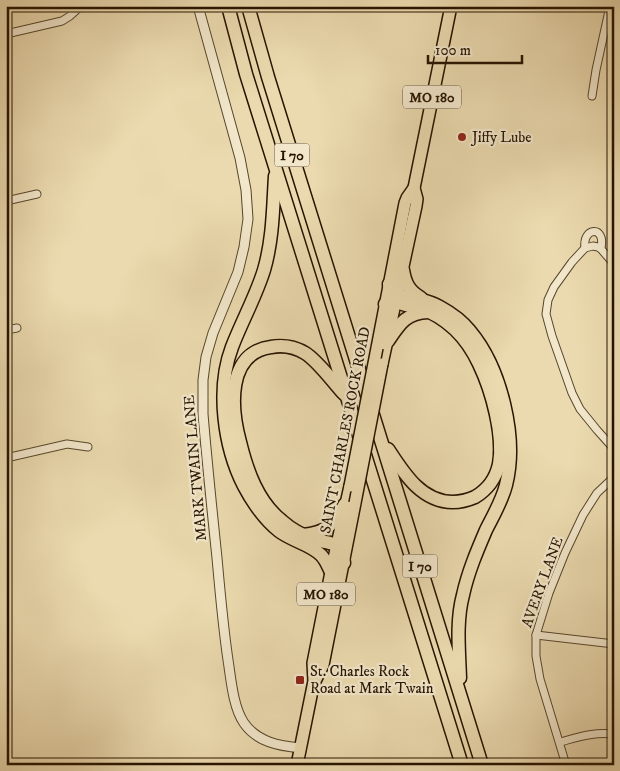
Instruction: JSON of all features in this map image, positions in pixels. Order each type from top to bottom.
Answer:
[{"type":"highway","name":"I 70","points":[[228,6],[246,74],[462,765]]},
{"type":"highway","name":"I 70","points":[[248,6],[268,77],[482,765]]},
{"type":"highway","points":[[276,168],[272,236],[269,250],[255,296],[226,365],[223,402],[229,443],[243,484],[251,499],[264,517],[280,532],[310,547],[322,556],[331,572]]},
{"type":"highway","points":[[403,270],[406,284],[416,295],[423,300],[435,304],[459,320],[476,339],[495,376],[506,414],[509,435],[510,453],[506,486],[473,560],[462,597],[459,634],[460,693]]},
{"type":"highway","points":[[389,284],[392,300]]},
{"type":"highway","points":[[381,439],[414,484],[431,497],[440,500],[460,502],[480,494],[487,488],[496,473],[499,463],[500,452],[497,421],[490,391],[474,353],[464,338],[448,323],[430,312],[392,300]]},
{"type":"highway","points":[[392,300],[423,300]]},
{"type":"highway","points":[[382,345],[402,321],[419,313],[430,312]]},
{"type":"highway","points":[[344,563],[340,548],[303,535],[292,528],[272,512],[260,494],[251,478],[239,440],[234,401],[235,382],[238,371],[253,354],[266,348],[279,346],[294,348],[314,360],[347,398]]},
{"type":"highway","points":[[303,535],[327,528],[350,504]]},
{"type":"highway","points":[[310,547],[340,548]]},
{"type":"main road","name":"SAINT CHARLES ROCK ROAD","points":[[350,504],[350,486],[392,300],[403,270],[416,206],[414,188],[451,6]]},
{"type":"main road","name":"SAINT CHARLES ROCK ROAD","points":[[389,284],[405,203],[414,188]]},
{"type":"main road","name":"SAINT CHARLES ROCK ROAD","points":[[297,765],[314,681],[313,663],[331,572],[340,548],[382,364],[382,345]]},
{"type":"main road","name":"SAINT CHARLES ROCK ROAD","points":[[314,681],[323,665],[344,563]]},
{"type":"street","points":[[6,34],[62,21],[81,6]]},
{"type":"street","name":"MARK TWAIN LANE","points":[[198,6],[240,158],[246,190],[248,219],[238,272],[213,333],[206,357],[203,380],[202,414],[224,637],[235,701],[244,724],[255,734],[271,743],[301,748]]},
{"type":"street","points":[[592,96],[596,70],[611,7]]},
{"type":"street","points":[[6,201],[37,194]]},
{"type":"street","points":[[600,248],[602,238],[600,234],[590,232],[586,235],[584,242],[589,247],[600,248],[614,264]]},
{"type":"street","points":[[589,247],[572,262],[554,287],[548,300],[546,314],[572,393],[580,409],[614,449]]},
{"type":"street","points":[[6,330],[17,328]]},
{"type":"street","points":[[6,458],[67,444],[88,447]]},
{"type":"street","name":"AVERY LANE","points":[[566,765],[540,679],[536,656],[536,635],[549,594],[583,515],[597,493],[614,477]]},
{"type":"street","points":[[536,635],[614,644]]},
{"type":"street","points":[[560,742],[600,732],[614,734]]},
{"type":"place","name":"Jiffy Lube","points":[[462,137]]},
{"type":"place","name":"St. Charles Rock Road at Mark Twain","points":[[300,680]]}]
